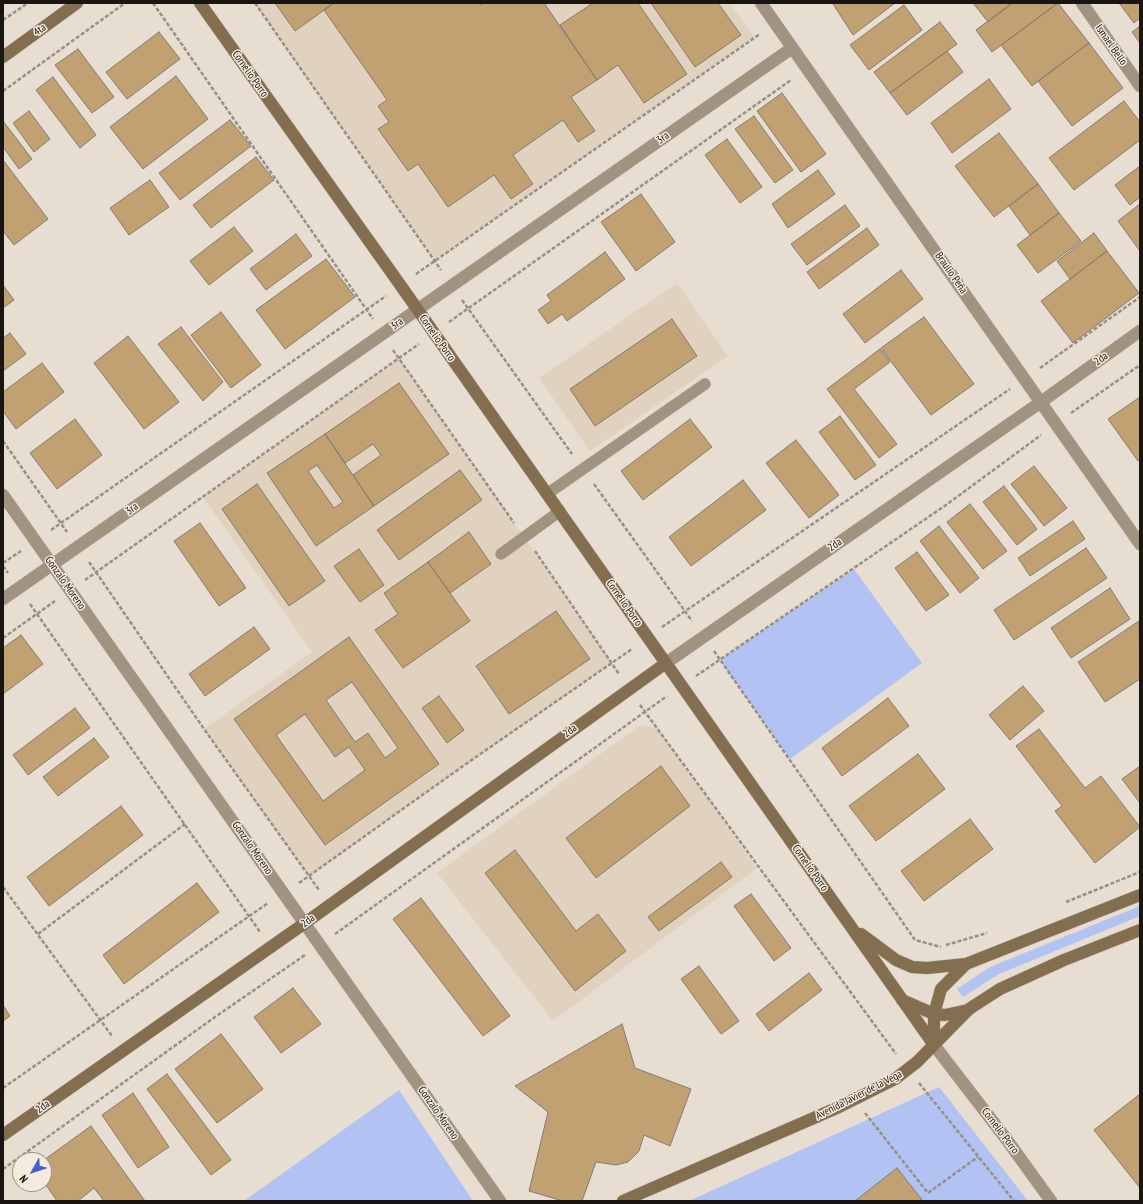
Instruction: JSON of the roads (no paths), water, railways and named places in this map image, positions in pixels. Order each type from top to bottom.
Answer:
[{"type":"main road","name":"4ta","points":[[3,57],[77,3]]},
{"type":"main road","name":"Cornelio Porro","points":[[200,3],[434,333],[934,1045]]},
{"type":"main road","name":"2da","points":[[3,1135],[305,923],[666,663]]},
{"type":"main road","points":[[852,928],[896,960],[912,967],[927,968],[966,964],[1140,895]]},
{"type":"main road","name":"Avenida Javier de la Vega","points":[[623,1201],[854,1100],[895,1079],[908,1070],[969,1009],[1000,989],[1064,960],[1140,930]]},
{"type":"main road","points":[[934,1045],[934,1014],[940,988],[966,964]]},
{"type":"main road","points":[[901,1000],[934,1014],[945,1015],[969,1009]]},
{"type":"street","name":"Braulio Peña","points":[[761,3],[806,70],[1140,544]]},
{"type":"street","name":"Ismael Bello","points":[[1082,3],[1140,86]]},
{"type":"street","name":"3ra","points":[[3,599],[792,48]]},
{"type":"street","name":"2da","points":[[666,663],[1041,402],[1140,331]]},
{"type":"street","name":"Gonzalo Moreno","points":[[3,495],[500,1201]]},
{"type":"street","name":"Cornelio Porro","points":[[934,1045],[1007,1140],[1051,1201]]},
{"type":"lane","points":[[547,494],[705,384]]},
{"type":"lane","points":[[501,554],[560,512]]}]
